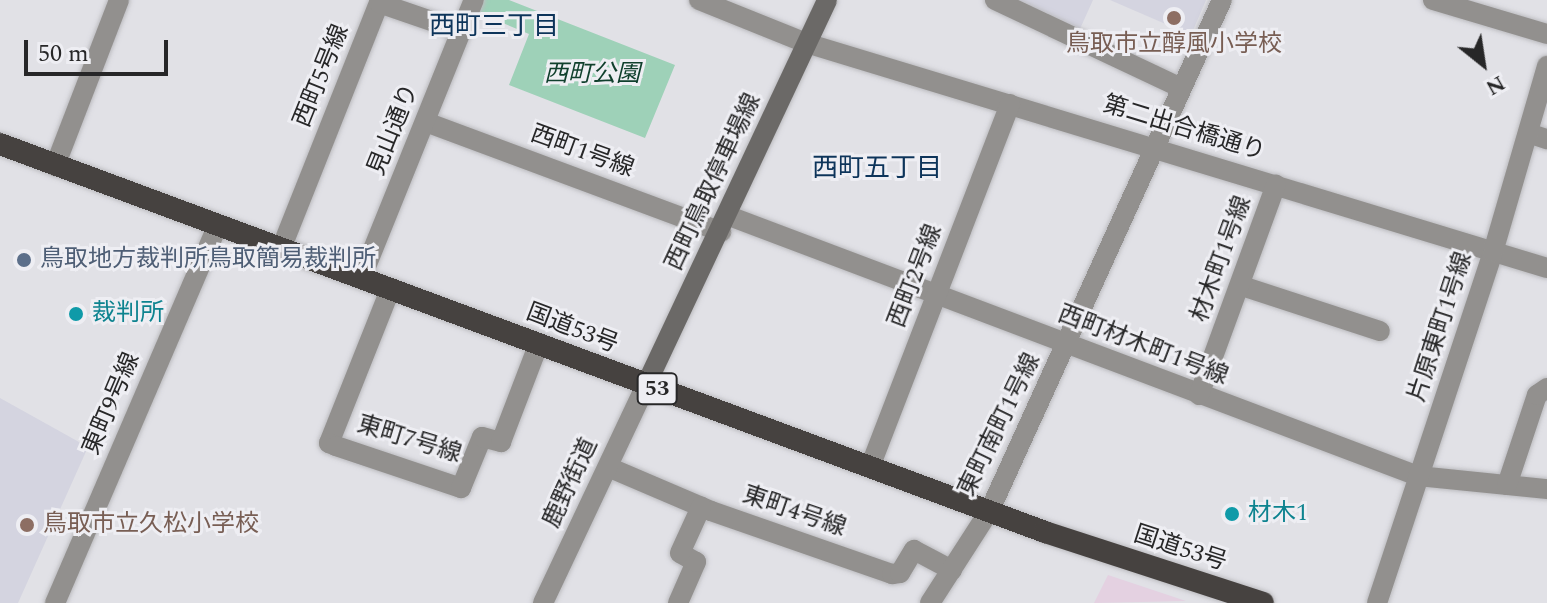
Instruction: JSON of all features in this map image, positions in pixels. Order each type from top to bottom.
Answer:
[{"type":"highway","name":"国道53号","points":[[0,144],[870,467],[1263,603]]},
{"type":"main road","name":"西町鳥取停車場線","points":[[646,385],[725,224],[827,0]]},
{"type":"street","points":[[55,166],[119,0]]},
{"type":"street","name":"見山通り","points":[[361,279],[474,0]]},
{"type":"street","name":"第二出合橋通り","points":[[699,0],[806,43],[1547,268]]},
{"type":"street","points":[[995,0],[1181,88]]},
{"type":"street","name":"東町南町1号線","points":[[930,603],[990,510],[1222,0]]},
{"type":"street","points":[[1433,0],[1547,34]]},
{"type":"street","name":"西町5号線","points":[[281,249],[379,3],[461,31]]},
{"type":"street","name":"片原東町1号線","points":[[1377,603],[1493,252],[1537,136],[1547,66]]},
{"type":"street","name":"西町2号線","points":[[870,467],[1010,104]]},
{"type":"street","name":"西町1号線","points":[[426,122],[725,224]]},
{"type":"street","name":"材木町1号線","points":[[1199,395],[1242,286],[1276,185]]},
{"type":"street","name":"西町材木町1号線","points":[[725,224],[936,295],[1418,476],[1547,489]]},
{"type":"street","name":"東町9号線","points":[[55,603],[217,226]]},
{"type":"street","points":[[1242,286],[1380,331]]},
{"type":"street","name":"東町7号線","points":[[390,290],[329,443],[461,488],[482,437],[501,442],[539,343]]},
{"type":"street","name":"鹿野街道","points":[[543,603],[646,385]]},
{"type":"street","points":[[1507,485],[1537,395],[1547,388]]},
{"type":"street","name":"東町4号線","points":[[608,467],[701,507],[892,574],[900,573],[914,550],[952,570]]},
{"type":"street","points":[[678,603],[696,562],[680,553],[701,507]]},
{"type":"shaded area","name":"鳥取市立醇風小学校","points":[[1013,0],[1093,0],[1079,31]]},
{"type":"shaded area","name":"鳥取市立醇風小学校","points":[[1110,0],[1206,0],[1191,35]]},
{"type":"shaded area","name":"鳥取市立久松小学校","points":[[0,398],[88,447],[18,603],[0,603]]},
{"type":"shaded area","points":[[1108,575],[1186,601],[1094,603]]},
{"type":"green space","name":"西町公園","points":[[484,0],[509,0],[675,65],[645,138],[509,85],[529,34],[479,13]]},
{"type":"place","name":"鳥取市立醇風小学校","points":[[1174,18]]},
{"type":"place","name":"鳥取地方裁判所鳥取簡易裁判所","points":[[24,260]]},
{"type":"place","name":"裁判所","points":[[76,314]]},
{"type":"place","name":"材木1","points":[[1232,514]]},
{"type":"place","name":"鳥取市立久松小学校","points":[[27,525]]},
{"type":"district","name":"西町三丁目","points":[[494,27]]},
{"type":"district","name":"西町五丁目","points":[[877,169]]}]
